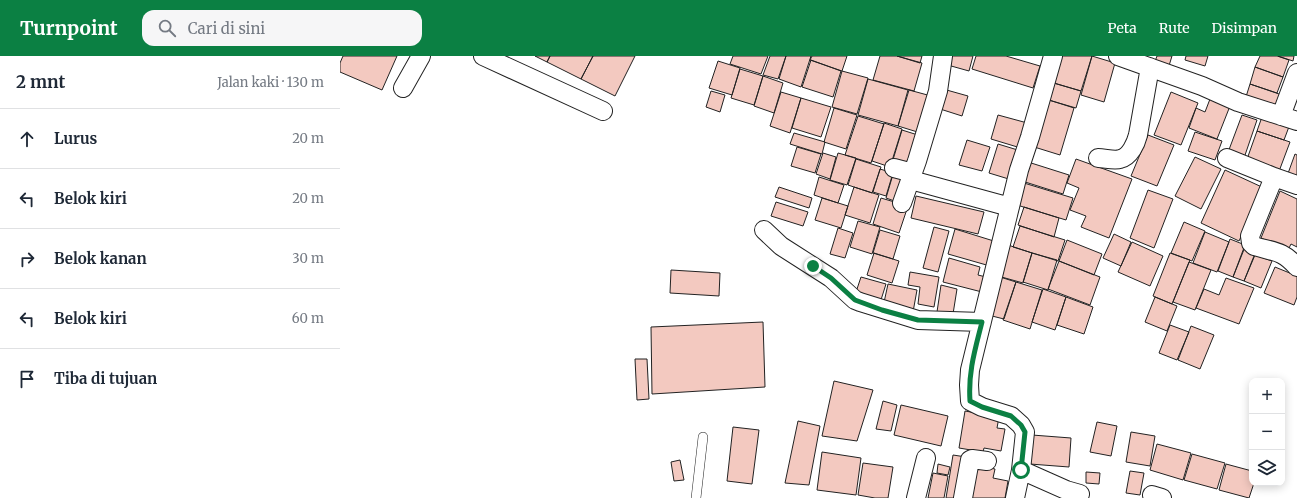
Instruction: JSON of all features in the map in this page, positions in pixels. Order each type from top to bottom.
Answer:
[{"type":"street","points":[[403,88],[421,56]]},
{"type":"street","points":[[484,56],[603,111]]},
{"type":"street","points":[[902,203],[912,176],[938,91],[943,56]]},
{"type":"street","points":[[1015,498],[1021,470],[1025,432],[1021,425],[1011,416],[982,407],[970,401],[970,370],[1010,207],[1053,56]]},
{"type":"street","points":[[1118,56],[1202,86],[1238,102],[1289,119],[1297,73]]},
{"type":"street","points":[[1098,158],[1120,159],[1125,157],[1136,144],[1150,67]]},
{"type":"street","points":[[1227,158],[1297,185]]},
{"type":"street","points":[[894,168],[912,176],[1010,207]]},
{"type":"street","points":[[1274,177],[1250,236],[1251,243],[1254,246],[1280,252],[1289,258],[1297,267]]},
{"type":"street","points":[[764,230],[781,246],[831,278],[855,300],[918,320],[982,322]]},
{"type":"street","points":[[916,498],[926,458]]},
{"type":"street","points":[[963,498],[971,459],[986,462]]},
{"type":"street","points":[[1021,470],[1066,490],[1080,494]]},
{"type":"lane","points":[[696,498],[703,437]]},
{"type":"building","points":[[343,56],[397,56],[382,90],[340,72],[340,63]]},
{"type":"building","points":[[535,56],[550,56],[547,62]]},
{"type":"building","points":[[550,56],[593,56],[581,79],[547,62]]},
{"type":"building","points":[[593,56],[635,56],[615,96],[581,79]]},
{"type":"building","points":[[733,56],[768,56],[761,74],[730,64]]},
{"type":"building","points":[[770,56],[786,56],[778,79],[763,75]]},
{"type":"building","points":[[786,56],[811,56],[801,87],[779,79]]},
{"type":"building","points":[[812,56],[847,56],[842,71],[810,60]]},
{"type":"building","points":[[880,56],[897,56],[922,63],[914,91],[873,80]]},
{"type":"building","points":[[897,56],[922,56],[920,63]]},
{"type":"building","points":[[946,56],[973,56],[969,71],[944,64]]},
{"type":"building","points":[[976,56],[1006,56],[1040,66],[1033,88],[972,69]]},
{"type":"building","points":[[1062,56],[1092,56],[1081,91],[1054,83]]},
{"type":"building","points":[[1092,56],[1115,63],[1104,102],[1081,95]]},
{"type":"building","points":[[1157,56],[1172,56],[1168,69],[1154,64]]},
{"type":"building","points":[[1186,56],[1208,56],[1205,66],[1185,60]]},
{"type":"building","points":[[1260,56],[1277,56],[1289,60],[1283,77],[1255,67]]},
{"type":"building","points":[[1278,56],[1294,56],[1293,61]]},
{"type":"building","points":[[811,60],[841,71],[833,97],[802,87]]},
{"type":"building","points":[[718,61],[740,68],[732,95],[709,88]]},
{"type":"building","points":[[1255,67],[1283,77],[1277,93],[1250,84]]},
{"type":"building","points":[[740,69],[763,76],[754,105],[731,98]]},
{"type":"building","points":[[842,71],[868,78],[857,114],[832,107]]},
{"type":"building","points":[[763,76],[783,83],[774,113],[754,106]]},
{"type":"building","points":[[868,79],[908,90],[898,126],[858,115]]},
{"type":"building","points":[[1050,82],[1081,91],[1076,108],[1045,99]]},
{"type":"building","points":[[1250,84],[1282,95],[1276,111],[1245,100]]},
{"type":"building","points":[[943,89],[968,96],[962,116],[937,108]]},
{"type":"building","points":[[909,90],[935,97],[924,134],[898,126]]},
{"type":"building","points":[[711,91],[725,95],[720,112],[706,107]]},
{"type":"building","points":[[781,92],[801,98],[790,133],[770,126]]},
{"type":"building","points":[[1171,92],[1198,103],[1181,145],[1154,135]]},
{"type":"building","points":[[801,98],[831,107],[821,137],[792,128]]},
{"type":"building","points":[[1046,99],[1074,108],[1060,155],[1031,146]]},
{"type":"building","points":[[1210,99],[1230,106],[1217,139],[1189,128],[1196,108],[1205,112]]},
{"type":"building","points":[[834,108],[857,115],[846,149],[824,142]]},
{"type":"building","points":[[1263,114],[1290,124],[1284,140],[1257,131]]},
{"type":"building","points":[[998,115],[1031,124],[1024,149],[991,139]]},
{"type":"building","points":[[1242,115],[1257,120],[1243,161],[1227,155]]},
{"type":"building","points":[[858,116],[884,124],[871,163],[845,155]]},
{"type":"building","points":[[884,123],[902,129],[890,167],[872,161]]},
{"type":"building","points":[[902,130],[921,136],[911,169],[892,163]]},
{"type":"building","points":[[1257,131],[1290,142],[1278,174],[1246,162]]},
{"type":"building","points":[[1195,132],[1222,141],[1215,160],[1188,151]]},
{"type":"building","points":[[794,133],[825,142],[822,154],[790,144]]},
{"type":"building","points":[[1148,135],[1174,145],[1157,186],[1131,176]]},
{"type":"building","points":[[967,140],[990,147],[982,171],[959,165]]},
{"type":"building","points":[[998,144],[1021,151],[1012,180],[989,173]]},
{"type":"building","points":[[797,147],[821,154],[815,173],[791,166]]},
{"type":"building","points":[[823,153],[836,157],[830,179],[816,174]]},
{"type":"building","points":[[838,153],[856,158],[847,185],[830,180]]},
{"type":"building","points":[[1295,154],[1297,155],[1297,183],[1286,179]]},
{"type":"building","points":[[1195,157],[1221,169],[1201,209],[1175,196]]},
{"type":"building","points":[[856,159],[881,167],[872,193],[848,185]]},
{"type":"building","points":[[1076,159],[1132,179],[1109,238],[1081,227],[1086,216],[1070,210],[1079,188],[1067,183]]},
{"type":"building","points":[[1028,162],[1069,175],[1063,194],[1022,181]]},
{"type":"building","points":[[880,169],[893,173],[886,196],[873,192]]},
{"type":"building","points":[[1225,170],[1264,188],[1239,241],[1201,223]]},
{"type":"building","points":[[894,171],[909,175],[900,203],[886,198]]},
{"type":"building","points":[[819,177],[844,185],[838,203],[814,195]]},
{"type":"building","points":[[1024,183],[1073,198],[1066,220],[1017,205]]},
{"type":"building","points":[[779,187],[812,198],[809,208],[775,197]]},
{"type":"building","points":[[854,187],[879,195],[870,223],[845,215]]},
{"type":"building","points":[[1148,190],[1173,199],[1154,248],[1130,238]]},
{"type":"building","points":[[1280,191],[1297,199],[1297,247],[1291,244],[1288,250],[1261,238]]},
{"type":"building","points":[[916,196],[984,212],[978,234],[911,218]]},
{"type":"building","points":[[822,198],[848,206],[841,228],[815,220]]},
{"type":"building","points":[[881,198],[908,206],[899,233],[873,224]]},
{"type":"building","points":[[776,202],[808,212],[803,226],[771,216]]},
{"type":"building","points":[[1024,207],[1059,218],[1054,237],[1018,225]]},
{"type":"building","points":[[858,221],[880,227],[872,254],[850,247]]},
{"type":"building","points":[[1184,222],[1205,231],[1192,261],[1171,253]]},
{"type":"building","points":[[1020,226],[1065,240],[1058,261],[1013,247]]},
{"type":"building","points":[[934,227],[949,231],[938,272],[923,268]]},
{"type":"building","points":[[838,228],[853,233],[845,258],[830,254]]},
{"type":"building","points":[[955,229],[997,242],[990,266],[948,254]]},
{"type":"building","points":[[880,230],[900,236],[893,259],[873,253]]},
{"type":"building","points":[[1205,232],[1229,242],[1217,272],[1193,263]]},
{"type":"building","points":[[1114,234],[1131,242],[1121,266],[1103,258]]},
{"type":"building","points":[[1230,239],[1245,245],[1233,277],[1218,271]]},
{"type":"building","points":[[1067,240],[1102,254],[1094,275],[1059,261]]},
{"type":"building","points":[[1132,242],[1163,256],[1150,286],[1118,272]]},
{"type":"building","points":[[1008,245],[1032,253],[1023,283],[998,276]]},
{"type":"building","points":[[1245,247],[1256,251],[1244,281],[1233,277]]},
{"type":"building","points":[[874,253],[899,261],[892,283],[867,275]]},
{"type":"building","points":[[1032,253],[1057,260],[1048,290],[1023,282]]},
{"type":"building","points":[[1170,253],[1190,260],[1172,304],[1153,296]]},
{"type":"building","points":[[1255,255],[1272,261],[1261,288],[1244,281]]},
{"type":"building","points":[[949,258],[980,267],[978,275],[986,277],[982,292],[943,282]]},
{"type":"building","points":[[1059,261],[1100,277],[1090,305],[1048,289]]},
{"type":"building","points":[[1189,262],[1211,270],[1195,310],[1173,302]]},
{"type":"building","points":[[1275,267],[1297,276],[1297,297],[1294,305],[1264,293]]},
{"type":"building","points":[[671,270],[720,273],[719,296],[670,293]]},
{"type":"building","points":[[910,272],[939,277],[934,307],[918,304],[920,287],[908,285]]},
{"type":"building","points":[[861,277],[886,284],[880,303],[855,295]]},
{"type":"building","points":[[1000,277],[1016,282],[1004,319],[988,315]]},
{"type":"building","points":[[1226,278],[1254,288],[1239,324],[1196,308],[1204,289],[1219,295]]},
{"type":"building","points":[[1016,282],[1042,290],[1030,329],[1003,320]]},
{"type":"building","points":[[888,284],[917,290],[913,312],[883,307]]},
{"type":"building","points":[[941,285],[957,289],[953,314],[937,312]]},
{"type":"building","points":[[1043,289],[1066,297],[1055,330],[1032,322]]},
{"type":"building","points":[[1066,297],[1093,307],[1084,334],[1057,325]]},
{"type":"building","points":[[1155,297],[1177,306],[1167,331],[1145,322]]},
{"type":"building","points":[[763,322],[765,387],[652,394],[651,327]]},
{"type":"building","points":[[1170,325],[1189,332],[1177,360],[1159,353]]},
{"type":"building","points":[[1191,326],[1214,335],[1200,369],[1178,360]]},
{"type":"building","points":[[635,359],[647,359],[649,399],[637,400]]},
{"type":"building","points":[[834,381],[873,390],[857,441],[822,436]]},
{"type":"building","points":[[883,401],[897,405],[891,431],[876,429]]},
{"type":"building","points":[[901,405],[948,416],[941,446],[894,435]]},
{"type":"building","points":[[965,411],[999,417],[997,428],[1005,429],[1001,451],[984,448],[983,452],[959,448]]},
{"type":"building","points":[[798,421],[820,426],[809,485],[785,483]]},
{"type":"building","points":[[1097,422],[1117,426],[1111,456],[1090,452]]},
{"type":"building","points":[[733,427],[759,430],[752,484],[727,481]]},
{"type":"building","points":[[1131,432],[1155,436],[1150,466],[1126,462]]},
{"type":"building","points":[[1032,435],[1071,438],[1069,467],[1030,464]]},
{"type":"building","points":[[1157,444],[1191,453],[1183,480],[1150,470]]},
{"type":"building","points":[[822,452],[861,458],[856,495],[817,490]]},
{"type":"building","points":[[1192,454],[1225,463],[1217,489],[1184,480]]},
{"type":"building","points":[[953,455],[966,457],[959,498],[946,498]]},
{"type":"building","points":[[680,460],[684,480],[674,481],[671,462]]},
{"type":"building","points":[[863,463],[893,467],[888,498],[875,498],[858,495]]},
{"type":"building","points":[[938,464],[950,467],[948,475],[937,473]]},
{"type":"building","points":[[1226,464],[1249,470],[1249,486],[1253,486],[1249,498],[1219,490]]},
{"type":"building","points":[[976,465],[995,469],[993,478],[1008,481],[1005,498],[969,498]]},
{"type":"building","points":[[1130,471],[1144,473],[1140,495],[1126,493]]},
{"type":"building","points":[[1086,472],[1100,473],[1099,484],[1086,483]]},
{"type":"building","points":[[933,473],[948,476],[944,498],[928,498]]},
{"type":"route","points":[[813,266],[831,278],[855,300],[882,310],[918,320],[982,322],[970,370],[970,401],[982,407],[1011,416],[1021,425],[1025,432],[1021,470]]}]
